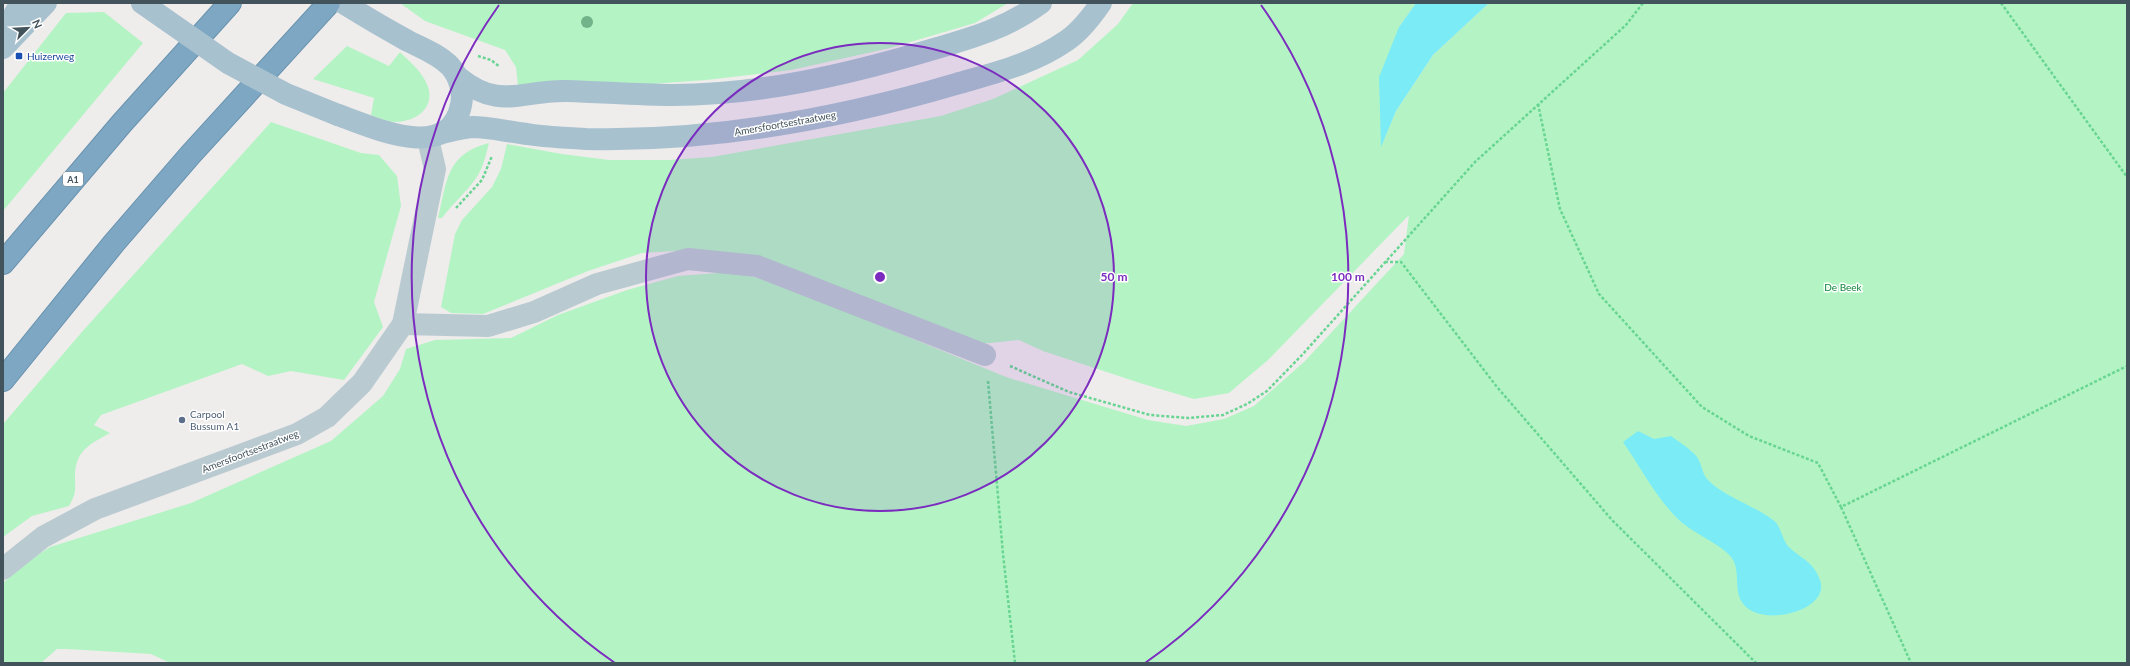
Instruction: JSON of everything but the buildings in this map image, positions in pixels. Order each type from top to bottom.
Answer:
[{"type":"highway","name":"A1","points":[[3,263],[122,123],[230,3]]},
{"type":"highway","points":[[3,380],[114,243],[191,154],[329,3]]},
{"type":"main road","points":[[3,33],[21,3]]},
{"type":"main road","points":[[3,48],[46,3]]},
{"type":"main road","points":[[142,3],[228,63],[286,94],[338,115],[405,137],[434,136],[455,120],[460,111],[462,91],[458,77]]},
{"type":"main road","points":[[343,3],[409,41],[428,50],[450,66],[458,77],[472,89],[487,95],[505,98],[565,91],[674,95],[778,86],[887,63],[974,37],[1013,22],[1037,5]]},
{"type":"main road","name":"Amersfoortsestraatweg","points":[[434,136],[470,127],[498,128],[526,134],[586,139],[674,136],[730,132],[812,119],[911,98],[1019,66],[1068,41],[1092,17],[1101,3]]},
{"type":"street","name":"Amersfoortsestraatweg","points":[[3,569],[43,537],[94,509],[298,434],[327,417],[362,383],[403,324],[435,169],[434,136]]},
{"type":"street","points":[[403,324],[488,326],[534,312],[598,284],[688,259],[757,266],[986,355]]},
{"type":"path","points":[[1015,663],[1003,554],[986,355],[1069,392],[1150,415],[1188,418],[1223,415],[1247,404],[1267,391],[1302,356],[1475,162],[1626,25],[1643,3]]},
{"type":"path","points":[[2001,3],[2127,177]]},
{"type":"path","points":[[1538,104],[1560,209],[1599,294],[1702,407],[1749,436],[1818,463],[1841,507],[1911,663]]},
{"type":"path","points":[[1385,262],[1401,262],[1497,387],[1612,520],[1756,663]]},
{"type":"path","points":[[1841,507],[2127,366]]},
{"type":"green space","points":[[400,3],[1008,3],[975,23],[890,48],[791,70],[706,80],[651,84],[518,86],[516,67],[505,50],[425,21]]},
{"type":"green space","name":"De Beek","points":[[1133,3],[1416,3],[1399,27],[1381,146],[1396,111],[1433,55],[1489,3],[2127,3],[2127,663],[170,663],[151,654],[57,649],[41,663],[3,663],[3,583],[27,562],[50,547],[191,503],[331,441],[383,396],[400,369],[406,349],[435,340],[511,338],[558,315],[627,290],[678,276],[731,272],[758,278],[852,314],[1006,377],[1148,420],[1186,426],[1224,419],[1254,406],[1305,361],[1404,254],[1409,215],[1268,360],[1229,393],[1194,399],[1043,351],[1019,340],[980,344],[691,250],[642,253],[588,271],[483,314],[451,313],[441,307],[455,234],[462,220],[492,187],[501,169],[507,144],[562,154],[609,160],[670,160],[712,157],[941,116],[993,99],[1078,60],[1118,24]]},
{"type":"green space","points":[[104,12],[143,43],[3,211],[3,93],[66,13]]},
{"type":"green space","points":[[347,46],[389,66],[400,52],[418,70],[426,82],[429,91],[429,98],[423,111],[418,116],[411,119],[395,122],[386,121],[371,115],[374,98],[313,79]]},
{"type":"green space","points":[[271,122],[361,153],[379,155],[397,176],[401,206],[374,302],[383,327],[344,380],[291,371],[268,376],[242,364],[101,415],[94,425],[110,433],[90,445],[81,454],[76,467],[74,494],[69,506],[32,516],[3,537],[3,424],[81,333]]},
{"type":"green space","points":[[489,143],[482,167],[475,180],[442,218],[438,218],[447,181],[456,162],[464,154]]},
{"type":"water","points":[[1416,3],[1489,3],[1433,55],[1396,111],[1381,147],[1379,77],[1399,27]]},
{"type":"water","points":[[1638,431],[1654,439],[1671,436],[1694,454],[1699,460],[1703,473],[1707,479],[1716,487],[1773,520],[1778,526],[1787,545],[1807,561],[1817,574],[1820,580],[1821,591],[1816,600],[1806,607],[1794,612],[1780,615],[1766,615],[1753,612],[1744,605],[1738,594],[1736,568],[1731,557],[1727,552],[1684,525],[1679,520],[1656,493],[1623,442]]},
{"type":"place","name":"Huizerweg","points":[[19,56]]},
{"type":"place","name":"Carpool Bussum A1","points":[[182,420]]}]
